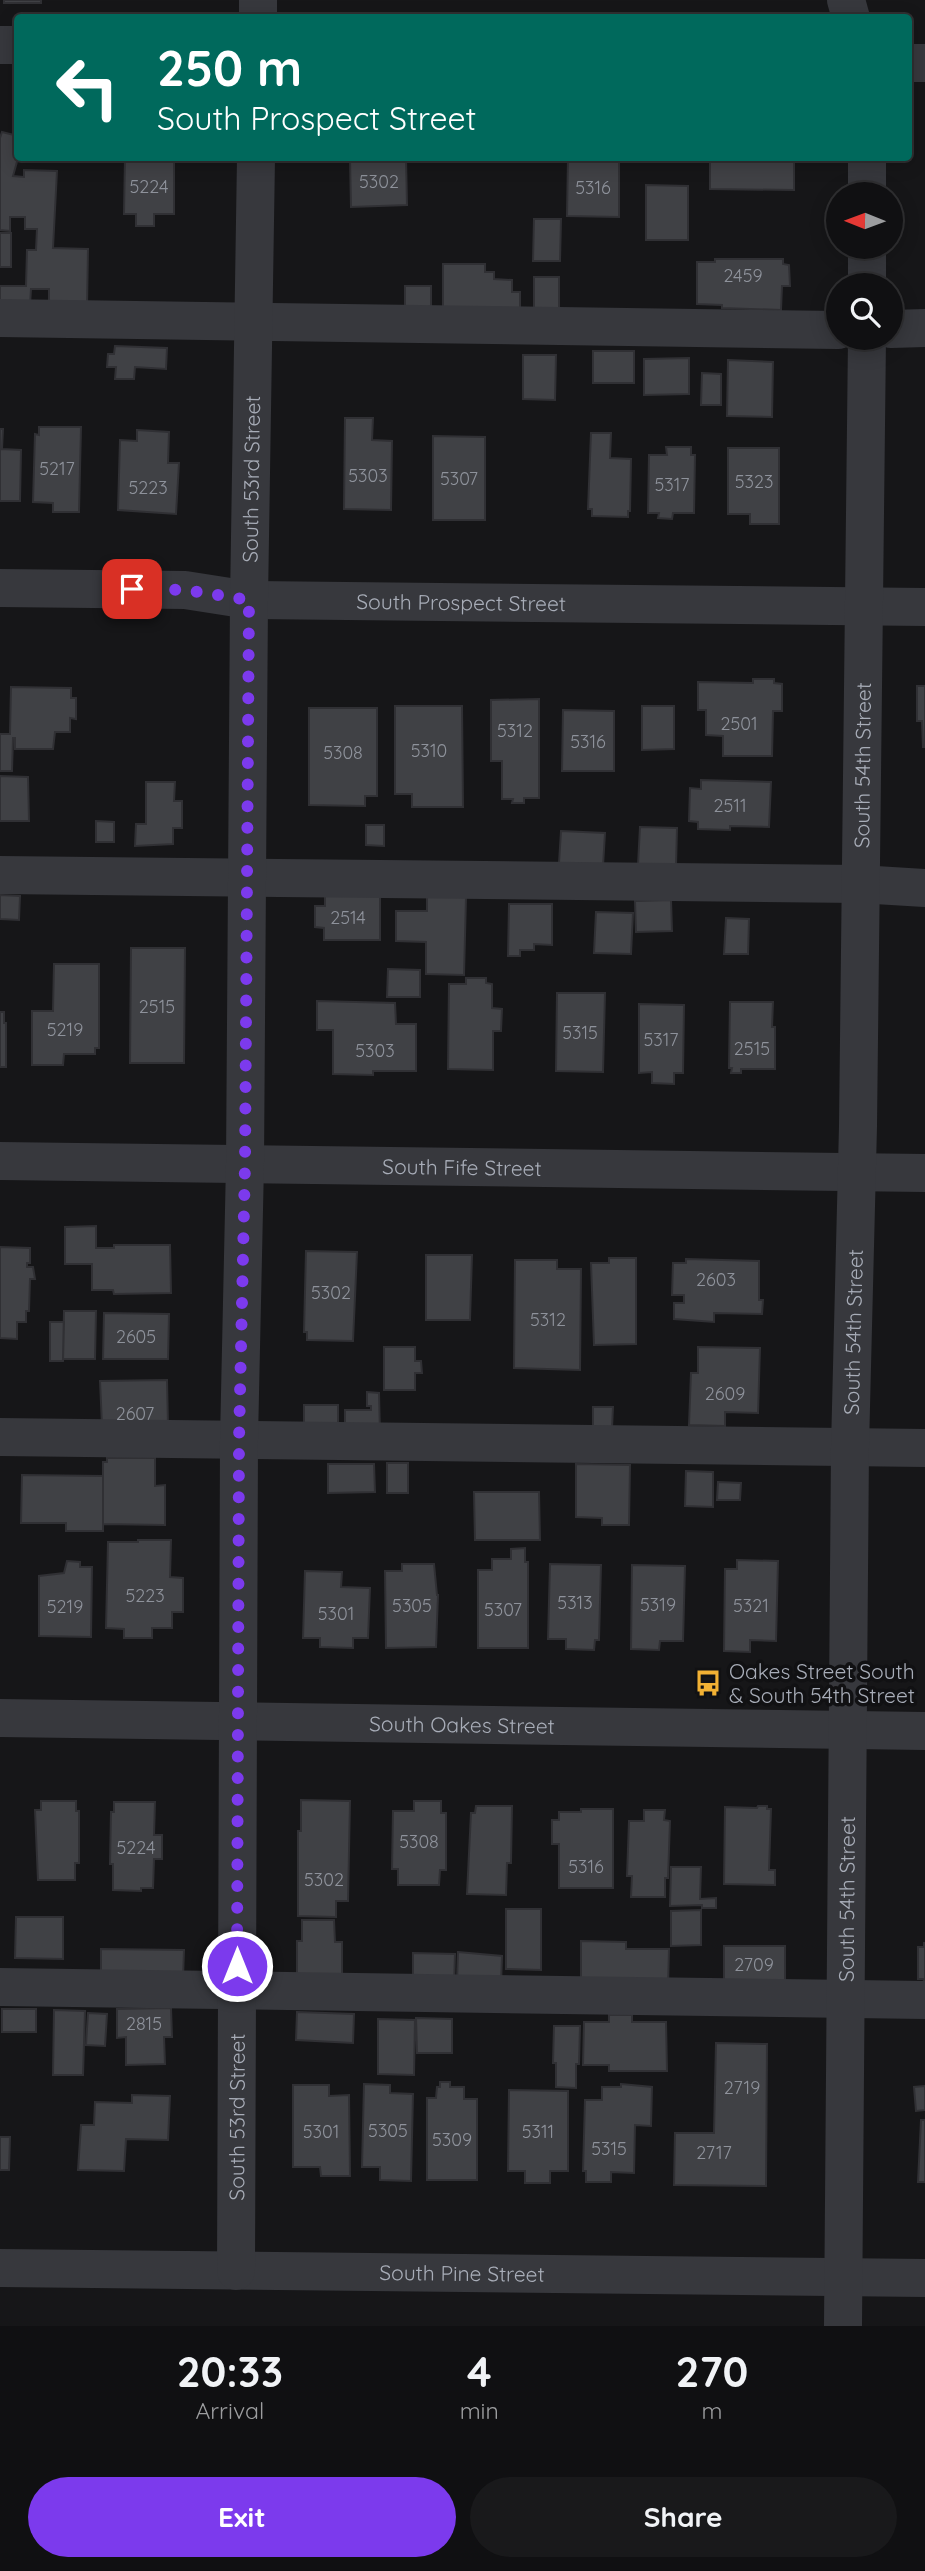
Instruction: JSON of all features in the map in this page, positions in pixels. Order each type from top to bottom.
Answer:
[{"type":"street","name":"South 53rd Street","points":[[236,2271],[239,1440],[245,1164],[249,600],[257,161]]},
{"type":"street","points":[[867,161],[867,182]]},
{"type":"street","points":[[0,318],[826,330]]},
{"type":"street","points":[[903,329],[925,328]]},
{"type":"street","name":"South 54th Street","points":[[843,2326],[850,1447],[858,1172],[859,884],[867,350]]},
{"type":"street","name":"South Prospect Street","points":[[0,588],[186,590],[249,600],[925,607]]},
{"type":"street","points":[[0,875],[859,884],[925,888]]},
{"type":"street","name":"South Fife Street","points":[[0,1161],[925,1173]]},
{"type":"street","points":[[0,1437],[925,1448]]},
{"type":"street","name":"South Oakes Street","points":[[0,1718],[925,1731]]},
{"type":"street","points":[[0,1987],[925,2000]]},
{"type":"street","name":"South Pine Street","points":[[0,2268],[925,2278]]},
{"type":"building","points":[[4,0],[41,0],[41,3],[4,3]]},
{"type":"building","points":[[2,132],[14,135],[14,161],[17,161],[13,176],[24,177],[24,170],[57,171],[53,248],[88,249],[87,307],[49,306],[49,289],[31,289],[30,305],[0,305],[0,286],[26,286],[27,250],[36,250],[37,229],[25,229],[25,217],[10,217],[10,231],[0,230]]},
{"type":"building","points":[[125,161],[174,161],[174,214],[154,214],[154,226],[136,226],[136,214],[124,214]]},
{"type":"building","points":[[350,161],[406,161],[407,205],[351,207]]},
{"type":"building","points":[[568,161],[619,161],[619,217],[567,216]]},
{"type":"building","points":[[710,161],[794,161],[794,190],[710,189]]},
{"type":"building","points":[[646,185],[688,186],[688,240],[646,240]]},
{"type":"building","points":[[534,219],[561,219],[560,261],[533,261]]},
{"type":"building","points":[[0,233],[11,233],[11,267],[0,267]]},
{"type":"building","points":[[715,259],[783,259],[783,264],[789,265],[790,286],[782,286],[781,310],[722,308],[722,305],[697,304],[697,262],[715,262]]},
{"type":"building","points":[[443,264],[485,264],[485,272],[494,272],[494,279],[512,280],[512,292],[520,292],[520,312],[443,315]]},
{"type":"building","points":[[534,277],[559,277],[559,316],[534,316]]},
{"type":"building","points":[[405,286],[431,286],[431,307],[405,307]]},
{"type":"building","points":[[115,346],[167,348],[166,369],[135,367],[134,379],[115,379],[116,367],[107,367],[108,354],[114,354]]},
{"type":"building","points":[[593,351],[634,351],[634,383],[593,383]]},
{"type":"building","points":[[523,355],[556,355],[555,400],[523,399]]},
{"type":"building","points":[[689,358],[689,394],[644,395],[644,359]]},
{"type":"building","points":[[728,360],[773,362],[772,417],[727,416]]},
{"type":"building","points":[[702,373],[721,374],[721,405],[701,405]]},
{"type":"building","points":[[345,418],[373,418],[372,440],[392,441],[391,510],[344,509]]},
{"type":"building","points":[[39,427],[81,427],[79,512],[53,512],[53,503],[33,502],[35,434],[39,435]]},
{"type":"building","points":[[0,429],[3,429],[2,449],[21,450],[20,501],[0,501]]},
{"type":"building","points":[[137,430],[169,432],[168,463],[179,463],[176,514],[118,510],[120,440],[137,441]]},
{"type":"building","points":[[591,433],[611,433],[610,458],[631,459],[628,517],[592,516],[592,509],[588,509]]},
{"type":"building","points":[[433,436],[485,437],[485,520],[433,520]]},
{"type":"building","points":[[666,447],[691,447],[691,455],[695,455],[694,513],[673,513],[672,519],[658,518],[659,513],[648,513],[649,455],[667,455]]},
{"type":"building","points":[[728,448],[779,448],[779,524],[750,524],[750,514],[728,514]]},
{"type":"building","points":[[753,679],[774,679],[774,683],[782,684],[782,711],[773,711],[772,756],[723,756],[723,736],[706,735],[706,710],[698,710],[698,682],[753,683]]},
{"type":"building","points":[[917,686],[925,686],[925,747],[922,721],[917,721]]},
{"type":"building","points":[[11,687],[71,688],[71,698],[76,698],[76,719],[70,718],[70,732],[55,732],[53,749],[15,749],[13,738],[12,771],[0,771],[0,734],[10,734]]},
{"type":"building","points":[[539,699],[539,798],[524,798],[524,803],[512,803],[513,799],[502,799],[502,761],[491,761],[491,700]]},
{"type":"building","points":[[395,706],[462,706],[463,807],[412,807],[412,794],[395,794]]},
{"type":"building","points":[[642,706],[674,706],[674,749],[642,750]]},
{"type":"building","points":[[309,708],[377,708],[377,796],[365,796],[365,806],[309,805]]},
{"type":"building","points":[[563,710],[614,711],[614,771],[562,771]]},
{"type":"building","points":[[0,776],[28,777],[29,821],[0,821]]},
{"type":"building","points":[[701,780],[771,782],[769,827],[698,829],[698,822],[689,821],[690,788],[701,789]]},
{"type":"building","points":[[146,782],[175,782],[174,801],[182,801],[182,828],[173,828],[173,844],[135,846],[136,824],[146,824]]},
{"type":"building","points":[[96,821],[114,822],[114,842],[96,842]]},
{"type":"building","points":[[366,825],[384,825],[384,846],[366,845]]},
{"type":"building","points":[[640,827],[677,828],[676,866],[638,865]]},
{"type":"building","points":[[561,831],[605,833],[603,866],[559,863]]},
{"type":"building","points":[[0,895],[20,896],[19,920],[0,919]]},
{"type":"building","points":[[325,896],[380,896],[380,940],[324,940],[324,928],[315,927],[315,906],[325,906]]},
{"type":"building","points":[[427,896],[466,897],[464,975],[426,974],[426,942],[396,941],[396,911],[427,911]]},
{"type":"building","points":[[671,900],[672,931],[636,932],[635,901]]},
{"type":"building","points":[[509,904],[552,904],[552,945],[534,944],[534,950],[520,950],[520,956],[508,956]]},
{"type":"building","points":[[596,912],[633,913],[631,954],[594,953]]},
{"type":"building","points":[[726,918],[749,919],[748,954],[724,954]]},
{"type":"building","points":[[131,948],[185,948],[184,1063],[130,1063]]},
{"type":"building","points":[[54,964],[99,964],[99,1048],[95,1048],[95,1054],[64,1054],[63,1065],[32,1065],[32,1011],[53,1011]]},
{"type":"building","points":[[388,969],[420,970],[420,997],[387,997]]},
{"type":"building","points":[[466,978],[486,978],[486,983],[492,984],[492,1008],[502,1009],[501,1031],[493,1031],[493,1070],[448,1069],[449,984],[466,984]]},
{"type":"building","points":[[557,993],[605,993],[603,1072],[556,1071]]},
{"type":"building","points":[[317,1001],[395,1003],[396,1024],[416,1024],[416,1071],[373,1071],[373,1075],[333,1074],[333,1030],[317,1030]]},
{"type":"building","points":[[730,1002],[773,1002],[775,1069],[741,1069],[741,1073],[731,1073]]},
{"type":"building","points":[[639,1004],[684,1005],[683,1073],[674,1073],[674,1084],[652,1083],[652,1072],[639,1073]]},
{"type":"building","points":[[0,1012],[4,1012],[6,1023],[6,1067],[0,1067]]},
{"type":"building","points":[[96,1226],[96,1248],[114,1248],[114,1245],[170,1245],[171,1293],[114,1294],[113,1290],[92,1290],[92,1264],[65,1264],[65,1227]]},
{"type":"building","points":[[0,1247],[30,1248],[30,1263],[27,1263],[27,1267],[33,1267],[35,1279],[30,1279],[26,1322],[17,1322],[17,1339],[0,1338]]},
{"type":"building","points":[[306,1251],[357,1252],[353,1341],[307,1340],[307,1332],[304,1332]]},
{"type":"building","points":[[426,1255],[472,1255],[470,1320],[426,1320]]},
{"type":"building","points":[[609,1258],[636,1258],[636,1344],[594,1345],[591,1263],[609,1263]]},
{"type":"building","points":[[686,1259],[759,1261],[759,1300],[763,1300],[762,1314],[714,1313],[714,1322],[674,1319],[674,1303],[684,1303],[684,1295],[672,1295],[673,1263],[686,1263]]},
{"type":"building","points":[[515,1260],[557,1260],[557,1269],[581,1269],[580,1370],[514,1368]]},
{"type":"building","points":[[64,1311],[96,1311],[95,1359],[63,1359]]},
{"type":"building","points":[[104,1313],[169,1314],[168,1359],[103,1359]]},
{"type":"building","points":[[50,1322],[64,1322],[63,1361],[50,1361]]},
{"type":"building","points":[[384,1347],[415,1347],[415,1361],[421,1361],[422,1373],[415,1373],[415,1390],[384,1390]]},
{"type":"building","points":[[698,1347],[760,1348],[758,1413],[725,1412],[725,1426],[689,1425],[691,1373],[698,1373]]},
{"type":"building","points":[[167,1380],[168,1426],[102,1425],[100,1381]]},
{"type":"building","points":[[367,1392],[379,1393],[380,1434],[345,1433],[345,1410],[371,1410],[371,1406],[367,1406]]},
{"type":"building","points":[[304,1405],[338,1405],[338,1428],[304,1428]]},
{"type":"building","points":[[593,1407],[613,1407],[612,1428],[593,1429]]},
{"type":"building","points":[[107,1458],[155,1458],[155,1486],[165,1485],[165,1525],[103,1524],[103,1462],[107,1462]]},
{"type":"building","points":[[387,1463],[408,1463],[408,1493],[387,1493]]},
{"type":"building","points":[[328,1464],[374,1464],[375,1492],[328,1493]]},
{"type":"building","points":[[576,1464],[630,1465],[629,1525],[602,1525],[602,1518],[576,1517]]},
{"type":"building","points":[[686,1471],[713,1472],[713,1507],[685,1506]]},
{"type":"building","points":[[22,1475],[103,1476],[103,1531],[66,1531],[66,1523],[21,1523]]},
{"type":"building","points":[[718,1482],[741,1483],[740,1500],[717,1500]]},
{"type":"building","points":[[474,1492],[539,1492],[540,1540],[475,1540]]},
{"type":"building","points":[[171,1540],[170,1577],[183,1578],[183,1612],[172,1612],[172,1628],[152,1628],[152,1638],[124,1638],[124,1629],[106,1628],[108,1542]]},
{"type":"building","points":[[525,1548],[525,1562],[528,1562],[528,1648],[478,1648],[478,1570],[492,1570],[492,1559],[511,1559],[511,1549]]},
{"type":"building","points":[[737,1560],[778,1561],[776,1641],[750,1640],[750,1652],[724,1651],[725,1569],[737,1569]]},
{"type":"building","points":[[67,1561],[80,1562],[80,1567],[92,1567],[91,1637],[39,1636],[39,1576],[64,1573]]},
{"type":"building","points":[[402,1564],[434,1564],[438,1595],[436,1647],[386,1648],[385,1571],[402,1571]]},
{"type":"building","points":[[550,1564],[601,1565],[599,1640],[595,1640],[594,1650],[566,1649],[566,1639],[548,1639]]},
{"type":"building","points":[[632,1565],[685,1566],[683,1641],[660,1641],[659,1650],[631,1649]]},
{"type":"building","points":[[305,1571],[342,1572],[341,1587],[370,1588],[368,1638],[353,1638],[353,1648],[320,1647],[320,1638],[303,1638]]},
{"type":"building","points":[[301,1800],[350,1801],[348,1901],[336,1901],[336,1917],[298,1916],[298,1831],[301,1831]]},
{"type":"building","points":[[41,1801],[76,1801],[76,1811],[79,1811],[79,1863],[75,1863],[75,1880],[38,1880],[35,1810],[41,1810]]},
{"type":"building","points":[[414,1801],[441,1801],[441,1813],[446,1813],[446,1870],[440,1870],[439,1885],[398,1885],[398,1869],[392,1869],[393,1811],[414,1811]]},
{"type":"building","points":[[114,1802],[155,1802],[154,1835],[162,1835],[162,1859],[154,1859],[153,1888],[141,1888],[141,1891],[113,1890],[113,1864],[110,1864],[111,1812],[114,1812]]},
{"type":"building","points":[[476,1806],[512,1806],[511,1863],[507,1863],[506,1895],[467,1894],[471,1813],[475,1813]]},
{"type":"building","points":[[758,1806],[771,1809],[769,1870],[775,1870],[775,1885],[724,1884],[725,1807]]},
{"type":"building","points":[[581,1809],[613,1809],[613,1888],[559,1888],[559,1844],[552,1844],[552,1820],[559,1820],[559,1812],[581,1812]]},
{"type":"building","points":[[644,1810],[665,1810],[664,1820],[670,1821],[665,1897],[631,1897],[632,1876],[627,1876],[629,1821],[644,1821]]},
{"type":"building","points":[[671,1867],[701,1867],[700,1899],[716,1898],[716,1908],[702,1908],[702,1905],[670,1906]]},
{"type":"building","points":[[506,1909],[541,1909],[541,1970],[506,1969]]},
{"type":"building","points":[[701,1910],[701,1945],[671,1946],[671,1911]]},
{"type":"building","points":[[16,1917],[63,1917],[63,1959],[15,1958]]},
{"type":"building","points":[[302,1920],[334,1920],[335,1942],[342,1942],[342,1979],[297,1979],[297,1941],[302,1941]]},
{"type":"building","points":[[581,1941],[626,1942],[626,1949],[669,1949],[668,1986],[581,1985]]},
{"type":"building","points":[[924,1943],[925,1982],[918,1979],[918,1947],[924,1947]]},
{"type":"building","points":[[724,1946],[785,1946],[785,1985],[724,1982]]},
{"type":"building","points":[[101,1949],[184,1950],[183,1978],[101,1977]]},
{"type":"building","points":[[458,1952],[502,1956],[501,1985],[457,1983]]},
{"type":"building","points":[[413,1953],[455,1954],[454,1984],[413,1983]]},
{"type":"building","points":[[171,2008],[172,2037],[164,2037],[165,2064],[126,2065],[126,2037],[117,2038],[117,2009]]},
{"type":"building","points":[[2,2009],[36,2009],[36,2032],[2,2032]]},
{"type":"building","points":[[54,2010],[85,2011],[83,2075],[53,2075]]},
{"type":"building","points":[[297,2012],[354,2014],[353,2043],[296,2040]]},
{"type":"building","points":[[88,2013],[107,2014],[105,2046],[86,2045]]},
{"type":"building","points":[[609,2015],[632,2015],[632,2022],[666,2022],[667,2071],[609,2071],[609,2065],[583,2065],[584,2022],[609,2022]]},
{"type":"building","points":[[416,2018],[452,2019],[452,2053],[417,2053]]},
{"type":"building","points":[[378,2019],[415,2020],[414,2075],[378,2074]]},
{"type":"building","points":[[554,2026],[580,2026],[576,2088],[556,2087],[556,2063],[553,2063]]},
{"type":"building","points":[[716,2043],[767,2044],[766,2186],[674,2185],[675,2133],[714,2133]]},
{"type":"building","points":[[440,2082],[450,2082],[450,2087],[464,2087],[464,2099],[477,2099],[477,2180],[427,2180],[427,2098],[436,2098]]},
{"type":"building","points":[[364,2084],[390,2085],[390,2093],[413,2094],[411,2181],[380,2180],[380,2167],[362,2167]]},
{"type":"building","points":[[621,2084],[652,2087],[651,2126],[635,2125],[634,2173],[611,2172],[611,2182],[586,2182],[586,2171],[583,2171],[585,2100],[602,2100],[602,2087],[621,2087]]},
{"type":"building","points":[[293,2085],[329,2085],[329,2096],[349,2095],[350,2176],[321,2176],[320,2167],[293,2167]]},
{"type":"building","points":[[925,2086],[925,2110],[916,2111],[914,2087]]},
{"type":"building","points":[[509,2090],[568,2091],[568,2171],[550,2171],[550,2183],[525,2183],[525,2171],[508,2171]]},
{"type":"building","points":[[132,2095],[170,2096],[168,2140],[126,2139],[124,2171],[78,2170],[81,2125],[94,2125],[95,2102],[132,2103]]},
{"type":"building","points":[[921,2120],[925,2120],[925,2182],[918,2182]]},
{"type":"building","points":[[0,2137],[10,2137],[9,2170],[0,2170]]},
{"type":"place","name":"Oakes Street South & South 54th Street","points":[[708,1683]]},
{"type":"route","points":[[132,589],[186,590],[249,600],[245,1164],[239,1440],[237,1966]]}]
